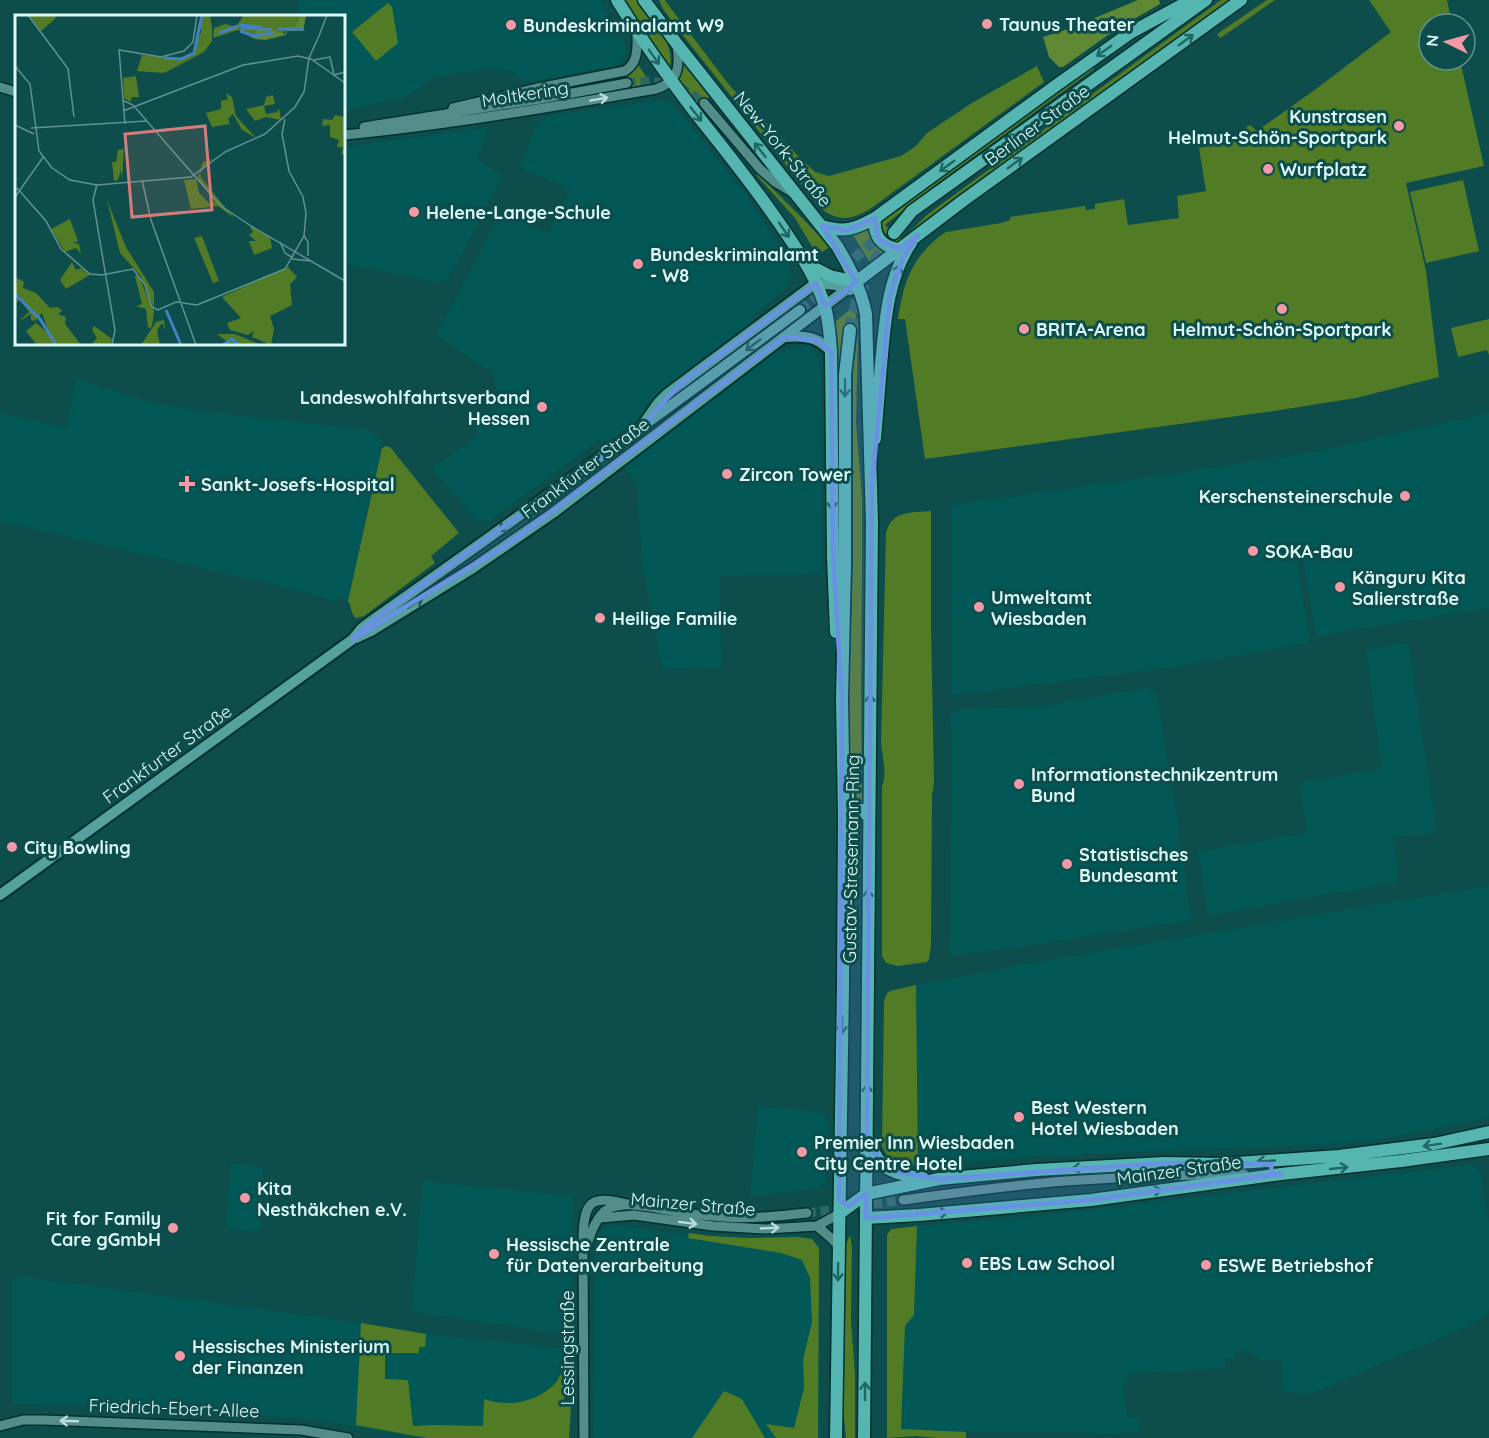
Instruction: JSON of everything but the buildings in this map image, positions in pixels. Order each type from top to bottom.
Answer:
[{"type":"main road","points":[[616,0],[671,82],[761,196],[807,264],[816,283]]},
{"type":"main road","name":"New-York-Straße","points":[[644,0],[837,246],[852,285]]},
{"type":"main road","points":[[822,226],[847,230],[861,226],[875,218],[1130,33],[1191,0]]},
{"type":"main road","name":"Berliner Straße","points":[[891,231],[912,211],[1206,0]]},
{"type":"main road","name":"Berliner Straße","points":[[852,285],[963,200],[1241,0]]},
{"type":"main road","points":[[875,218],[875,230],[879,240],[887,247],[899,249]]},
{"type":"main road","points":[[872,485],[884,337],[890,296],[903,258],[918,235]]},
{"type":"main road","points":[[807,264],[852,285]]},
{"type":"main road","points":[[639,430],[667,394],[816,283],[852,285]]},
{"type":"main road","name":"Gustav-Stresemann-Ring","points":[[816,283],[825,306],[830,334],[833,557],[842,699]]},
{"type":"main road","name":"Gustav-Stresemann-Ring","points":[[852,285],[862,297],[867,330],[868,419],[872,485],[864,1438]]},
{"type":"main road","name":"Frankfurter Straße","points":[[0,895],[353,639],[371,631],[510,543],[577,496],[852,285]]},
{"type":"main road","name":"Frankfurter Straße","points":[[353,639],[374,619],[639,430],[800,310]]},
{"type":"main road","name":"Gustav-Stresemann-Ring","points":[[836,1438],[839,1247],[842,1207],[844,817],[842,699],[845,375],[850,330]]},
{"type":"main road","points":[[785,337],[814,338],[831,352]]},
{"type":"main road","points":[[844,817],[850,812],[862,810],[869,817]]},
{"type":"main road","name":"Mainzer Straße","points":[[866,1194],[939,1179],[1011,1172],[1164,1163],[1223,1164],[1366,1153],[1434,1144],[1489,1132]]},
{"type":"main road","points":[[867,1133],[872,1150],[884,1167],[900,1174],[939,1179]]},
{"type":"main road","name":"Mainzer Straße","points":[[866,1218],[1091,1200],[1489,1149]]},
{"type":"main road","points":[[842,1207],[866,1194]]},
{"type":"main road","points":[[842,1207],[866,1218]]},
{"type":"street","points":[[495,107],[538,88],[625,70],[633,64],[636,57],[637,33]]},
{"type":"street","points":[[671,82],[678,64],[677,44]]},
{"type":"street","name":"Moltkering","points":[[345,133],[495,107],[541,104],[656,89],[671,82]]},
{"type":"street","name":"Moltkering","points":[[541,104],[627,83]]},
{"type":"street","points":[[0,87],[15,92]]},
{"type":"street","points":[[704,103],[760,169],[796,195]]},
{"type":"street","name":"Moltkering","points":[[345,133],[391,131],[495,107]]},
{"type":"street","name":"Mainzer Straße","points":[[1161,1175],[1223,1164]]},
{"type":"street","name":"Mainzer Straße","points":[[903,1200],[1017,1185],[1161,1175],[1281,1174]]},
{"type":"street","name":"Lessingstraße","points":[[584,1438],[583,1221],[590,1204],[595,1201],[604,1200],[632,1205]]},
{"type":"street","name":"Mainzer Straße","points":[[600,1218],[602,1213],[608,1209],[632,1205],[723,1217],[769,1217],[807,1213]]},
{"type":"street","points":[[839,1247],[817,1226],[842,1207]]},
{"type":"street","name":"Mainzer Straße","points":[[600,1218],[634,1215],[754,1229],[817,1226]]},
{"type":"street","name":"Lessingstraße","points":[[584,1257],[593,1228],[600,1218]]},
{"type":"street","name":"Friedrich-Ebert-Allee","points":[[0,1426],[23,1420],[38,1420],[301,1430],[348,1438]]},
{"type":"highlighted area","points":[[875,218],[879,240],[899,249],[918,235],[903,258],[890,296],[872,485],[867,1133],[872,1150],[891,1171],[939,1179],[1164,1163],[1271,1164],[1272,1174],[1281,1174],[1091,1200],[884,1217],[866,1218],[866,1194],[849,1206],[839,1200],[842,699],[833,557],[831,352],[819,341],[785,337],[510,543],[353,639],[374,619],[639,430],[680,384],[816,283],[825,306],[856,282],[822,226],[847,230]]},
{"type":"shaded area","points":[[298,0],[600,0],[625,44],[626,55],[617,65],[526,83],[512,72],[491,69],[439,76],[430,79],[416,91],[399,99],[345,109],[345,15],[300,15]]},
{"type":"shaded area","points":[[656,101],[671,103],[677,109],[748,197],[787,259],[792,276],[786,289],[752,317],[781,353],[794,346],[809,346],[817,354],[820,362],[822,574],[720,576],[721,667],[662,669],[642,564],[637,485],[602,438],[489,521],[478,520],[474,517],[432,468],[478,435],[473,414],[500,407],[493,373],[436,335],[498,216],[505,213],[548,233],[570,189],[520,168],[536,125],[551,115]]},
{"type":"shaded area","name":"Helene-Lange-Schule","points":[[488,127],[477,160],[503,176],[447,279],[439,283],[345,263],[345,147]]},
{"type":"shaded area","name":"Sankt-Josefs-Hospital","points":[[77,379],[159,405],[356,428],[367,430],[383,440],[348,601],[340,598],[334,601],[328,600],[317,595],[0,521],[0,413],[66,428]]},
{"type":"shaded area","points":[[1489,413],[1489,608],[1316,636],[1301,548],[1295,549],[1310,643],[1165,668],[955,695],[952,693],[952,505],[1315,452]]},
{"type":"shaded area","points":[[1408,643],[1437,832],[1393,838],[1399,882],[1211,915],[1207,910],[1198,851],[1307,833],[1299,783],[1382,769],[1366,650]]},
{"type":"shaded area","name":"Statistisches Bundesamt","points":[[1146,688],[1156,694],[1176,811],[1191,920],[993,951],[953,955],[950,952],[952,740],[950,716],[953,712],[962,709],[1043,706]]},
{"type":"shaded area","points":[[1489,886],[1489,1118],[1395,1137],[1342,1143],[1038,1156],[918,1166],[916,985],[1031,963]]},
{"type":"shaded area","points":[[758,1106],[818,1112],[826,1116],[828,1120],[826,1181],[819,1189],[750,1196]]},
{"type":"shaded area","name":"Kita Nesthäkchen e.V.","points":[[230,1163],[263,1167],[262,1231],[226,1230]]},
{"type":"shaded area","points":[[1467,1165],[1474,1167],[1480,1173],[1489,1222],[1489,1311],[1466,1327],[1311,1394],[1285,1392],[1281,1360],[1262,1360],[1249,1351],[1235,1352],[1235,1358],[1225,1359],[1226,1368],[1126,1374],[1127,1383],[1123,1384],[1128,1418],[1138,1417],[1140,1431],[1109,1434],[901,1430],[905,1326],[914,1314],[917,1226],[1034,1216]]},
{"type":"shaded area","name":"Hessische Zentrale für Datenverarbeitung","points":[[422,1181],[573,1196],[572,1325],[570,1329],[558,1333],[412,1312]]},
{"type":"shaded area","points":[[610,1225],[671,1233],[749,1238],[798,1236],[813,1240],[820,1248],[819,1438],[593,1438],[595,1248],[598,1234]]},
{"type":"shaded area","points":[[18,1276],[426,1334],[561,1348],[569,1355],[558,1379],[533,1399],[507,1404],[484,1400],[481,1438],[419,1438],[305,1418],[107,1406],[12,1404],[12,1283],[13,1279]]},
{"type":"green space","points":[[625,0],[638,0],[656,23],[669,48],[670,67],[669,67]]},
{"type":"green space","points":[[659,0],[665,0],[730,86],[815,172],[829,176],[901,156],[916,146],[927,133],[972,103],[1037,66],[1044,82],[870,209],[851,217],[833,216],[820,208],[674,24]]},
{"type":"green space","points":[[1138,0],[1159,0],[1160,4],[1115,30],[1063,67],[1059,67],[1049,57],[1043,37]]},
{"type":"green space","points":[[1221,0],[1230,0],[953,199],[900,242],[892,240],[883,232],[881,220],[1092,66],[1094,69],[939,182],[885,225],[902,239],[943,203]]},
{"type":"green space","points":[[1267,0],[1275,0],[1222,37],[1220,38],[1217,34]]},
{"type":"green space","name":"Helmut-Schön-Sportpark","points":[[1369,0],[1447,0],[1450,12],[1417,12],[1417,72],[1463,72],[1484,166],[1406,183],[1426,271],[1439,377],[1356,398],[925,459],[905,319],[898,319],[902,298],[912,269],[935,240],[946,232],[1001,223],[1010,220],[1010,217],[1085,206],[1086,210],[1095,209],[1095,204],[1124,199],[1128,225],[1179,218],[1177,196],[1206,191],[1199,148],[1222,143],[1250,125],[1257,131],[1391,32]]},
{"type":"green space","points":[[388,3],[392,7],[398,43],[376,61],[352,32]]},
{"type":"green space","points":[[681,60],[710,96],[699,109],[676,77]]},
{"type":"green space","points":[[637,63],[651,84],[628,89],[625,75]]},
{"type":"green space","points":[[758,174],[830,247],[817,255],[795,218],[756,175]]},
{"type":"green space","points":[[1463,180],[1479,251],[1426,263],[1410,192]]},
{"type":"green space","points":[[867,230],[887,252],[869,261],[852,233]]},
{"type":"green space","points":[[854,306],[858,331],[844,329],[840,373],[839,565],[837,357],[834,323]]},
{"type":"green space","points":[[1489,319],[1489,355],[1487,350],[1458,357],[1451,328]]},
{"type":"green space","points":[[858,331],[856,422],[862,498],[862,804],[850,805],[853,372]]},
{"type":"green space","points":[[390,447],[459,533],[431,556],[435,563],[364,616],[356,618],[348,601],[382,448]]},
{"type":"green space","points":[[931,511],[934,782],[931,946],[927,962],[898,966],[886,963],[882,956],[882,787],[884,771],[881,744],[886,533],[898,516]]},
{"type":"green space","points":[[916,985],[918,1166],[892,1161],[882,1146],[884,1001],[890,991]]},
{"type":"green space","points":[[917,1226],[914,1315],[905,1326],[901,1429],[966,1432],[966,1438],[916,1436],[887,1438],[887,1235],[891,1229]]},
{"type":"green space","points":[[689,1233],[750,1238],[799,1237],[812,1239],[819,1248],[818,1438],[776,1438],[766,1424],[794,1428],[804,1388],[803,1360],[812,1322],[810,1278],[802,1260],[781,1253],[688,1238]]},
{"type":"green space","points":[[850,1235],[855,1438],[846,1438],[843,1409],[844,1256]]},
{"type":"green space","points":[[361,1323],[426,1334],[425,1347],[419,1347],[419,1353],[385,1353],[385,1379],[408,1380],[413,1426],[483,1426],[484,1399],[514,1403],[542,1394],[557,1381],[569,1355],[572,1373],[562,1404],[571,1407],[569,1438],[427,1438],[356,1425]]},
{"type":"green space","points":[[724,1391],[742,1399],[765,1438],[692,1438]]},
{"type":"tunnel","points":[[627,83],[648,81],[668,84],[686,91],[704,103]]},
{"type":"tunnel","points":[[800,310],[829,286],[861,252],[889,229]]},
{"type":"tunnel","points":[[850,330],[865,280],[891,236]]},
{"type":"tunnel","points":[[860,1206],[903,1200]]},
{"type":"tunnel","points":[[807,1213],[846,1208]]},
{"type":"place","name":"Taunus Theater","points":[[987,24]]},
{"type":"place","name":"Bundeskriminalamt W9","points":[[511,25]]},
{"type":"place","name":"Kunstrasen Helmut-Schön-Sportpark","points":[[1399,126]]},
{"type":"place","name":"Wurfplatz","points":[[1268,169]]},
{"type":"place","name":"Helene-Lange-Schule","points":[[414,212]]},
{"type":"place","name":"Bundeskriminalamt - W8","points":[[638,264]]},
{"type":"place","name":"Helmut-Schön-Sportpark","points":[[1282,309]]},
{"type":"place","name":"BRITA-Arena","points":[[1024,329]]},
{"type":"place","name":"Landeswohlfahrtsverband Hessen","points":[[542,407]]},
{"type":"place","name":"Zircon Tower","points":[[727,474]]},
{"type":"place","name":"Sankt-Josefs-Hospital","points":[[187,484]]},
{"type":"place","name":"Kerschensteinerschule","points":[[1405,496]]},
{"type":"place","name":"SOKA-Bau","points":[[1253,551]]},
{"type":"place","name":"Känguru Kita Salierstraße","points":[[1340,587]]},
{"type":"place","name":"Umweltamt Wiesbaden","points":[[979,607]]},
{"type":"place","name":"Heilige Familie","points":[[600,618]]},
{"type":"place","name":"Informationstechnikzentrum Bund","points":[[1019,784]]},
{"type":"place","name":"City Bowling","points":[[12,847]]},
{"type":"place","name":"Statistisches Bundesamt","points":[[1067,864]]},
{"type":"place","name":"Best Western Hotel Wiesbaden","points":[[1019,1117]]},
{"type":"place","name":"Premier Inn Wiesbaden City Centre Hotel","points":[[802,1152]]},
{"type":"place","name":"Kita Nesthäkchen e.V.","points":[[245,1198]]},
{"type":"place","name":"Fit for Family Care gGmbH","points":[[173,1228]]},
{"type":"place","name":"Hessische Zentrale für Datenverarbeitung","points":[[494,1254]]},
{"type":"place","name":"EBS Law School","points":[[967,1263]]},
{"type":"place","name":"ESWE Betriebshof","points":[[1206,1265]]},
{"type":"place","name":"Hessisches Ministerium der Finanzen","points":[[180,1356]]}]
